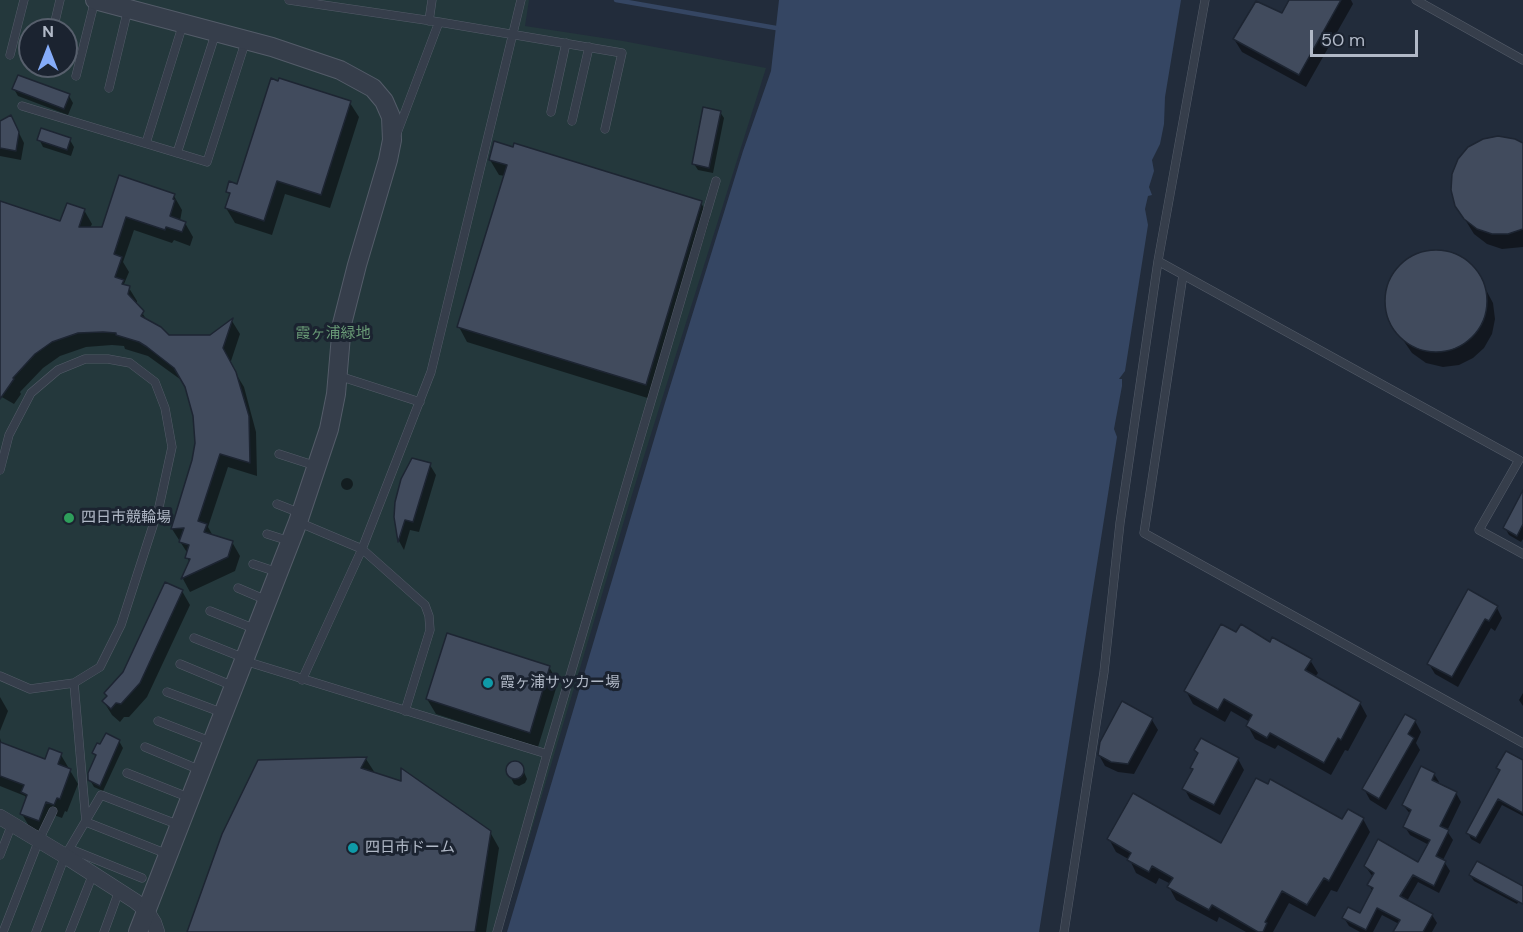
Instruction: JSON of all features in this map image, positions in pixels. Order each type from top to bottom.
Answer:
[{"type":"street","points":[[95,0],[246,40],[340,70],[373,88],[384,101],[391,117],[390,152],[342,324],[338,375],[329,429],[291,542],[138,932]]},
{"type":"street","points":[[6,821],[39,840],[68,852],[93,874],[146,910],[157,932]]},
{"type":"lane","points":[[10,55],[24,0]]},
{"type":"lane","points":[[56,18],[60,0]]},
{"type":"lane","points":[[78,68],[95,0]]},
{"type":"lane","points":[[289,0],[514,31],[566,43],[622,52],[605,129]]},
{"type":"lane","points":[[429,21],[432,0]]},
{"type":"lane","points":[[302,680],[362,549],[431,372],[521,0]]},
{"type":"lane","points":[[1064,932],[1104,672],[1120,523],[1158,261],[1205,0]]},
{"type":"lane","points":[[1416,0],[1523,60]]},
{"type":"lane","points":[[109,88],[128,9]]},
{"type":"lane","points":[[390,152],[439,22]]},
{"type":"lane","points":[[146,143],[183,24]]},
{"type":"lane","points":[[177,153],[216,32]]},
{"type":"lane","points":[[21,106],[207,162],[246,40]]},
{"type":"lane","points":[[551,112],[566,43]]},
{"type":"lane","points":[[572,121],[589,47]]},
{"type":"lane","points":[[497,932],[547,754],[716,182]]},
{"type":"lane","points":[[1158,261],[1519,460],[1479,530],[1523,554]]},
{"type":"lane","points":[[1183,275],[1144,533],[1523,743]]},
{"type":"lane","points":[[0,470],[9,435],[31,393],[58,370],[85,360],[108,359],[130,363],[155,381],[165,408],[172,447],[159,507],[121,625],[100,667],[75,683],[30,689],[0,676]]},
{"type":"lane","points":[[338,375],[420,402]]},
{"type":"lane","points":[[279,454],[317,466]]},
{"type":"lane","points":[[277,504],[362,549],[425,605],[430,630],[405,711]]},
{"type":"lane","points":[[267,534],[291,542]]},
{"type":"lane","points":[[253,564],[279,572]]},
{"type":"lane","points":[[238,588],[268,600]]},
{"type":"lane","points":[[210,611],[257,629]]},
{"type":"lane","points":[[194,639],[302,680],[547,754]]},
{"type":"lane","points":[[180,664],[235,687]]},
{"type":"lane","points":[[75,683],[86,822]]},
{"type":"lane","points":[[167,692],[224,714]]},
{"type":"lane","points":[[158,721],[213,742]]},
{"type":"lane","points":[[145,747],[201,771]]},
{"type":"lane","points":[[127,773],[190,798]]},
{"type":"lane","points":[[36,932],[68,852],[101,795],[179,825]]},
{"type":"lane","points":[[3,932],[39,840],[53,811]]},
{"type":"lane","points":[[0,855],[6,821]]},
{"type":"lane","points":[[86,822],[167,854]]},
{"type":"lane","points":[[68,852],[142,878]]},
{"type":"lane","points":[[70,932],[93,874]]},
{"type":"lane","points":[[104,932],[119,891]]},
{"type":"green space","name":"霞ヶ浦緑地","points":[[0,0],[529,0],[525,26],[623,41],[766,68],[630,501],[501,932],[0,932]]},
{"type":"water","points":[[779,0],[1181,0],[1165,97],[1164,124],[1160,144],[1152,160],[1154,171],[1149,187],[1152,195],[1148,196],[1145,209],[1148,225],[1125,371],[1119,379],[1122,379],[1122,386],[1114,429],[1117,437],[1039,932],[507,932],[664,406],[743,151],[771,71]]},
{"type":"building","points":[[1289,0],[1341,0],[1299,75],[1233,39],[1256,1],[1282,13]]},
{"type":"building","points":[[18,75],[18,78],[26,78],[70,94],[64,109],[12,89]]},
{"type":"building","points":[[271,78],[278,81],[279,78],[351,101],[321,195],[277,181],[264,221],[225,208],[230,193],[226,192],[229,181],[237,184]]},
{"type":"building","points":[[703,107],[721,111],[709,168],[692,164]]},
{"type":"building","points":[[11,115],[19,132],[16,151],[0,148],[0,121]]},
{"type":"building","points":[[41,128],[71,138],[67,150],[37,140]]},
{"type":"building","points":[[1498,136],[1523,143],[1523,229],[1508,234],[1492,234],[1477,229],[1464,219],[1455,206],[1451,190],[1452,174],[1458,159],[1468,147],[1483,139]]},
{"type":"building","points":[[494,141],[513,147],[514,143],[702,201],[646,385],[457,327],[507,165],[489,160]]},
{"type":"building","points":[[119,175],[175,194],[170,216],[186,222],[182,232],[166,227],[165,230],[126,217],[114,254],[122,257],[115,277],[124,280],[122,284],[130,286],[128,294],[144,311],[141,316],[161,327],[169,335],[210,335],[233,318],[223,348],[236,372],[249,416],[250,463],[220,454],[198,521],[207,524],[204,532],[233,541],[228,557],[181,579],[190,559],[185,558],[189,545],[179,542],[184,528],[171,529],[195,443],[193,416],[185,387],[174,368],[139,342],[116,335],[116,333],[78,333],[52,342],[35,354],[13,378],[0,399],[0,201],[60,221],[67,203],[85,209],[79,227],[102,227]]},
{"type":"building","points":[[1436,250],[1455,254],[1472,265],[1483,282],[1487,301],[1483,320],[1472,337],[1455,348],[1436,352],[1417,348],[1400,337],[1389,320],[1385,301],[1389,282],[1400,265],[1417,254]]},
{"type":"building","points":[[412,458],[431,463],[413,522],[405,520],[398,542],[394,517],[395,502],[401,479]]},
{"type":"building","points":[[1523,490],[1523,524],[1517,536],[1503,528]]},
{"type":"building","points":[[165,582],[183,590],[140,683],[121,704],[116,703],[111,709],[102,701],[107,696],[104,693],[123,672]]},
{"type":"building","points":[[1468,589],[1498,606],[1489,621],[1485,619],[1452,677],[1427,664]]},
{"type":"building","points":[[1221,624],[1236,632],[1241,624],[1270,642],[1272,637],[1312,659],[1305,670],[1361,702],[1341,740],[1338,738],[1324,763],[1270,733],[1267,738],[1246,726],[1252,715],[1224,699],[1218,710],[1184,691]]},
{"type":"building","name":"霞ヶ浦サッカー場","points":[[447,633],[550,666],[530,733],[426,699]]},
{"type":"building","points":[[1122,701],[1153,718],[1128,764],[1111,762],[1098,755],[1100,742]]},
{"type":"building","points":[[1405,714],[1416,720],[1408,734],[1414,738],[1379,799],[1362,789]]},
{"type":"building","points":[[106,733],[120,740],[100,786],[88,780],[88,773],[96,755],[92,753]]},
{"type":"building","points":[[1201,738],[1239,758],[1214,805],[1182,789],[1193,769],[1190,768],[1198,753],[1194,750]]},
{"type":"building","points":[[0,742],[45,759],[49,748],[62,753],[58,764],[71,769],[60,799],[57,798],[54,805],[46,802],[39,821],[20,814],[27,795],[21,792],[24,785],[0,776]]},
{"type":"building","points":[[1506,751],[1523,760],[1523,813],[1498,799],[1476,838],[1466,833],[1500,770],[1496,768]]},
{"type":"building","name":"四日市ドーム","points":[[367,757],[361,768],[401,781],[401,768],[491,831],[475,932],[187,932],[222,834],[258,760]]},
{"type":"building","points":[[511,761],[519,761],[524,766],[522,777],[511,779],[506,774],[506,766]]},
{"type":"building","points":[[1421,766],[1435,773],[1432,780],[1457,792],[1440,826],[1449,830],[1436,856],[1446,861],[1434,886],[1413,875],[1400,896],[1433,914],[1423,932],[1393,932],[1400,920],[1377,908],[1366,930],[1342,918],[1348,907],[1360,913],[1373,888],[1367,885],[1374,873],[1364,866],[1378,839],[1418,862],[1430,840],[1403,827],[1411,810],[1402,805]]},
{"type":"building","points":[[1256,778],[1268,784],[1270,779],[1342,819],[1348,809],[1364,818],[1329,881],[1324,878],[1307,905],[1282,891],[1265,922],[1267,923],[1263,932],[1258,932],[1212,905],[1209,910],[1167,887],[1173,878],[1152,866],[1149,872],[1127,860],[1131,853],[1107,839],[1133,793],[1221,843]]},
{"type":"building","points":[[1477,861],[1523,886],[1523,904],[1469,875]]},
{"type":"waterway","points":[[616,0],[776,28]]},
{"type":"place","name":"四日市競輪場","points":[[69,518]]},
{"type":"place","name":"霞ヶ浦サッカー場","points":[[488,683]]},
{"type":"place","name":"四日市ドーム","points":[[353,848]]}]
